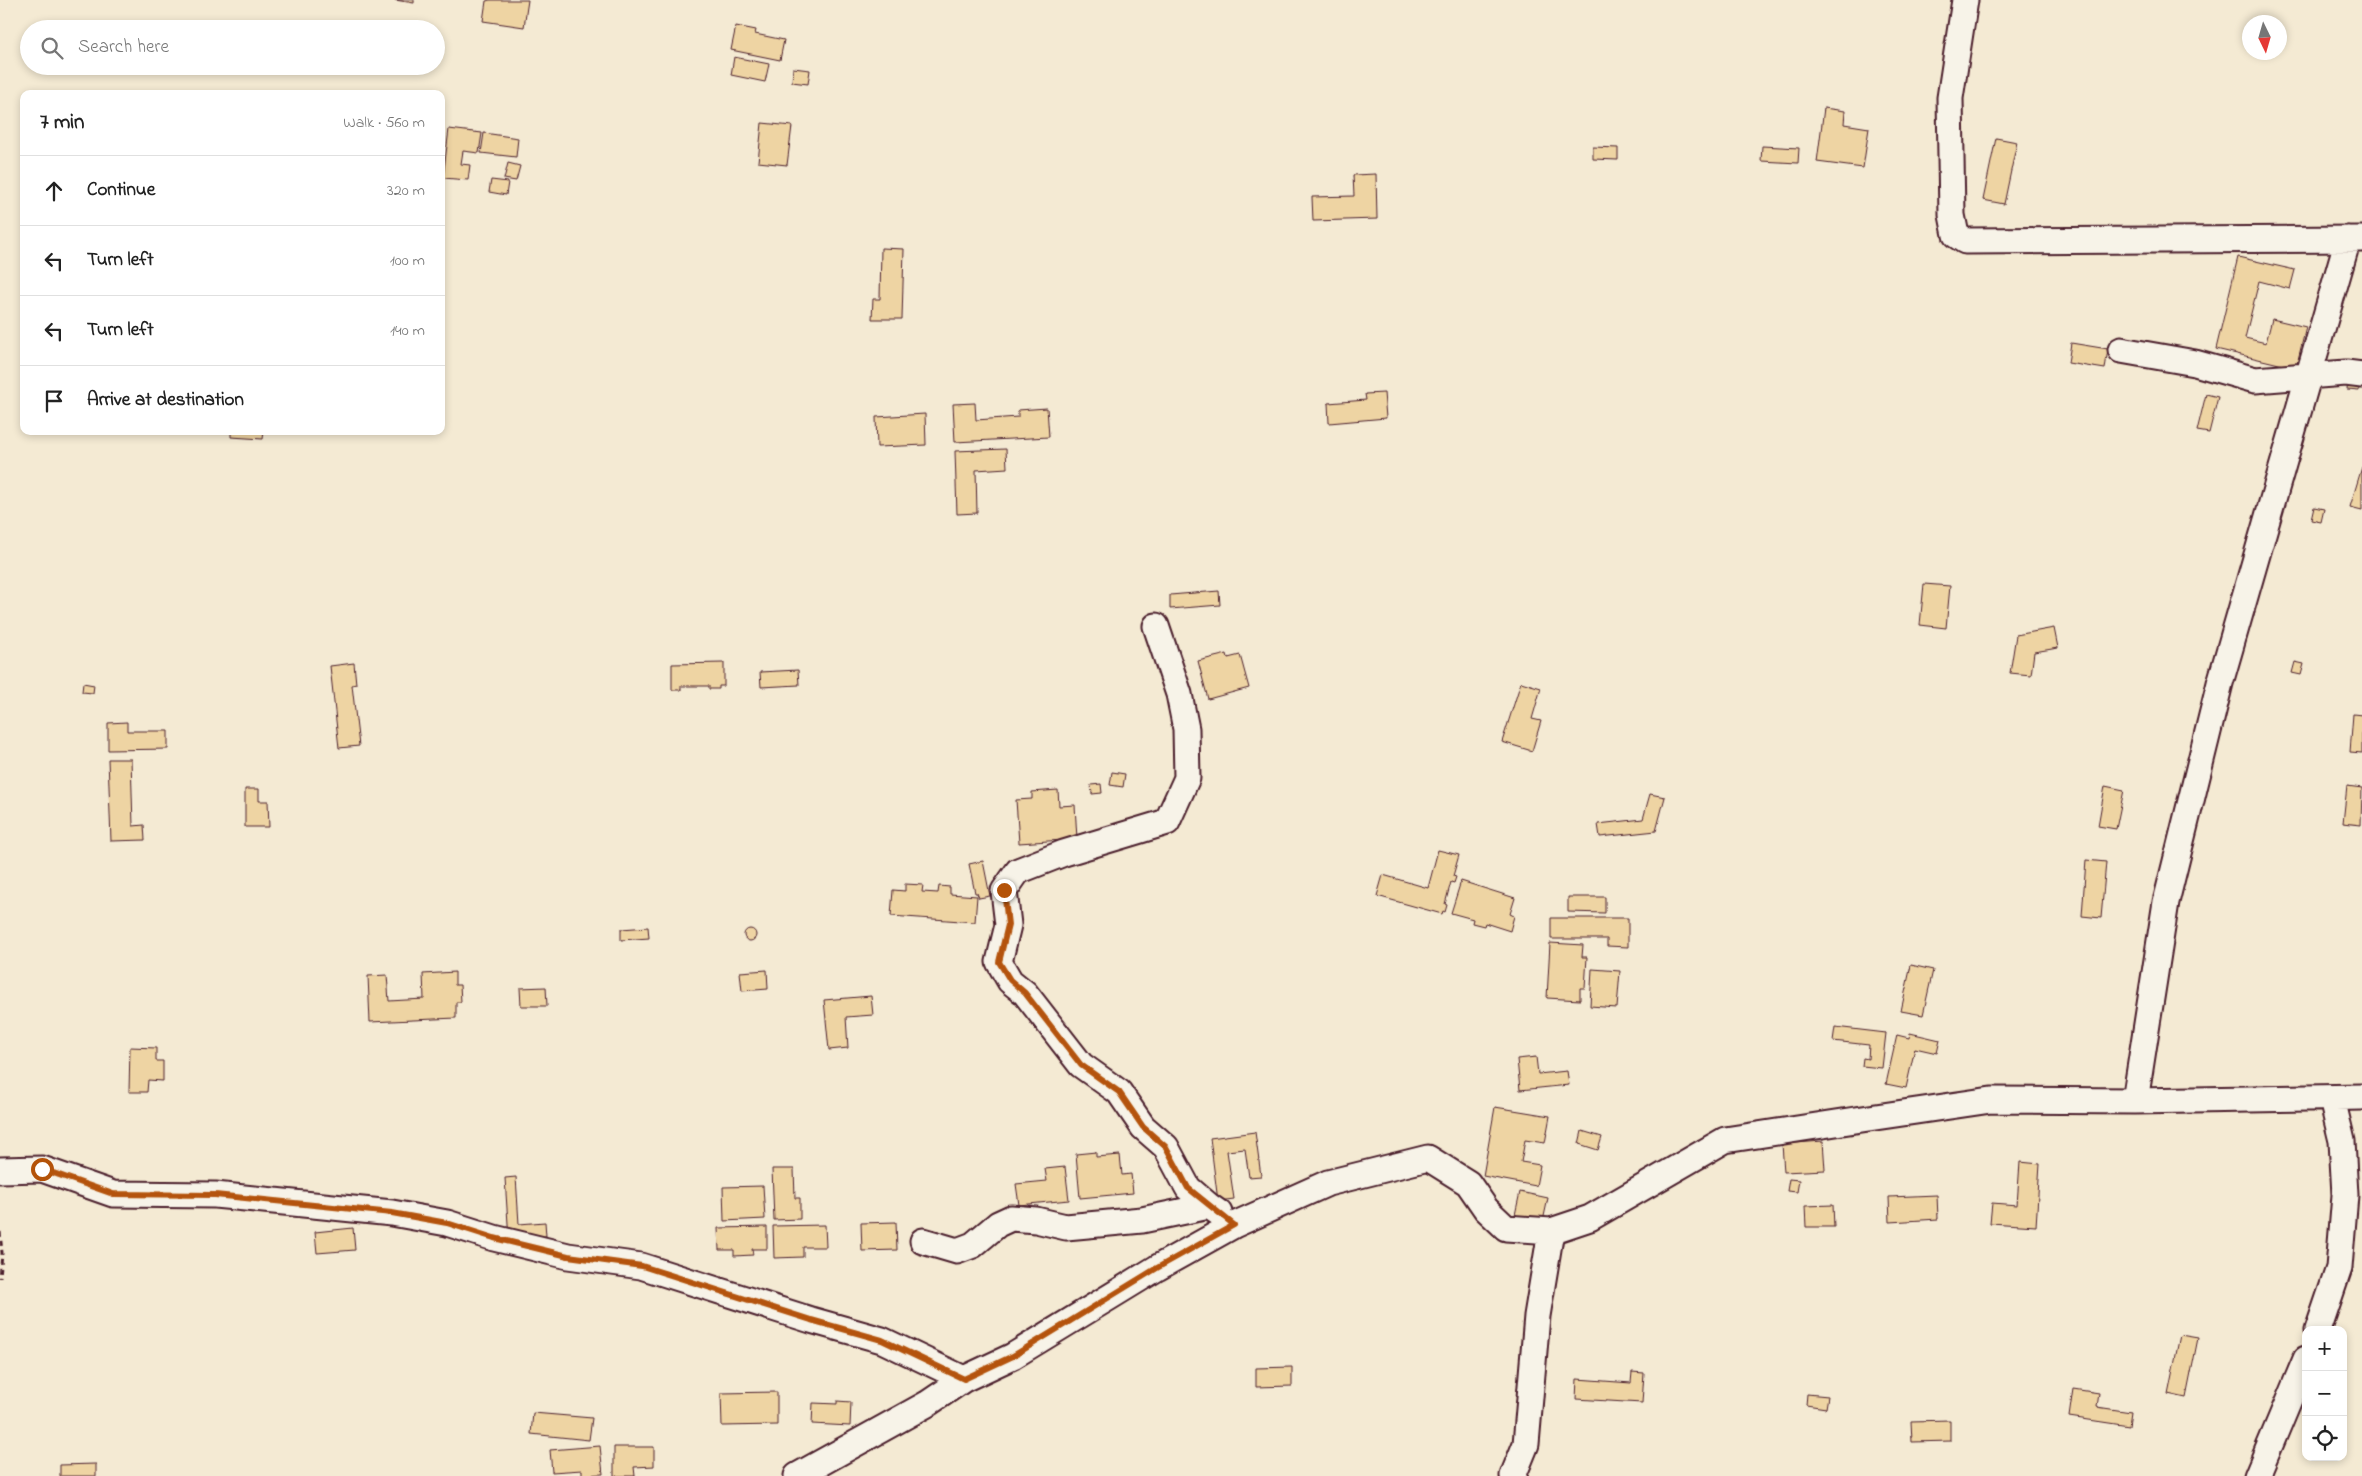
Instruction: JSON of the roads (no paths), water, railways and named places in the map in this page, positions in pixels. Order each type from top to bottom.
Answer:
[{"type":"street","points":[[1965,0],[1950,98],[1952,215],[1956,235],[1965,241],[2355,239],[2308,376],[2220,683],[2166,902],[2135,1102]]},
{"type":"street","points":[[2121,350],[2195,363],[2255,380],[2346,373],[2362,375]]},
{"type":"street","points":[[1156,626],[1179,694],[1186,729],[1187,778],[1167,822],[1064,853],[1018,870],[1004,890],[1008,925],[999,962],[1010,980],[1025,993],[1081,1065],[1119,1092],[1143,1127],[1166,1147],[1188,1188],[1234,1225]]},
{"type":"street","points":[[796,1476],[927,1404],[964,1379],[1013,1356],[1157,1268],[1234,1225],[1328,1183],[1428,1158],[1468,1182],[1486,1209],[1506,1228],[1552,1231],[1590,1218],[1725,1140],[1991,1100],[2135,1102],[2362,1097]]},
{"type":"street","points":[[2319,1326],[2340,1268],[2345,1195],[2342,1142],[2332,1099]]},
{"type":"street","points":[[0,1170],[42,1169],[113,1194],[224,1196],[392,1213],[447,1223],[494,1238],[568,1256],[642,1266],[811,1320],[882,1340],[964,1379]]},
{"type":"street","points":[[923,1241],[957,1251],[972,1245],[998,1224],[1012,1218],[1036,1220],[1066,1227],[1142,1220],[1209,1206]]},
{"type":"street","points":[[1514,1476],[1526,1444],[1537,1316],[1552,1231]]},
{"type":"street","points":[[2258,1476],[2302,1369]]}]
